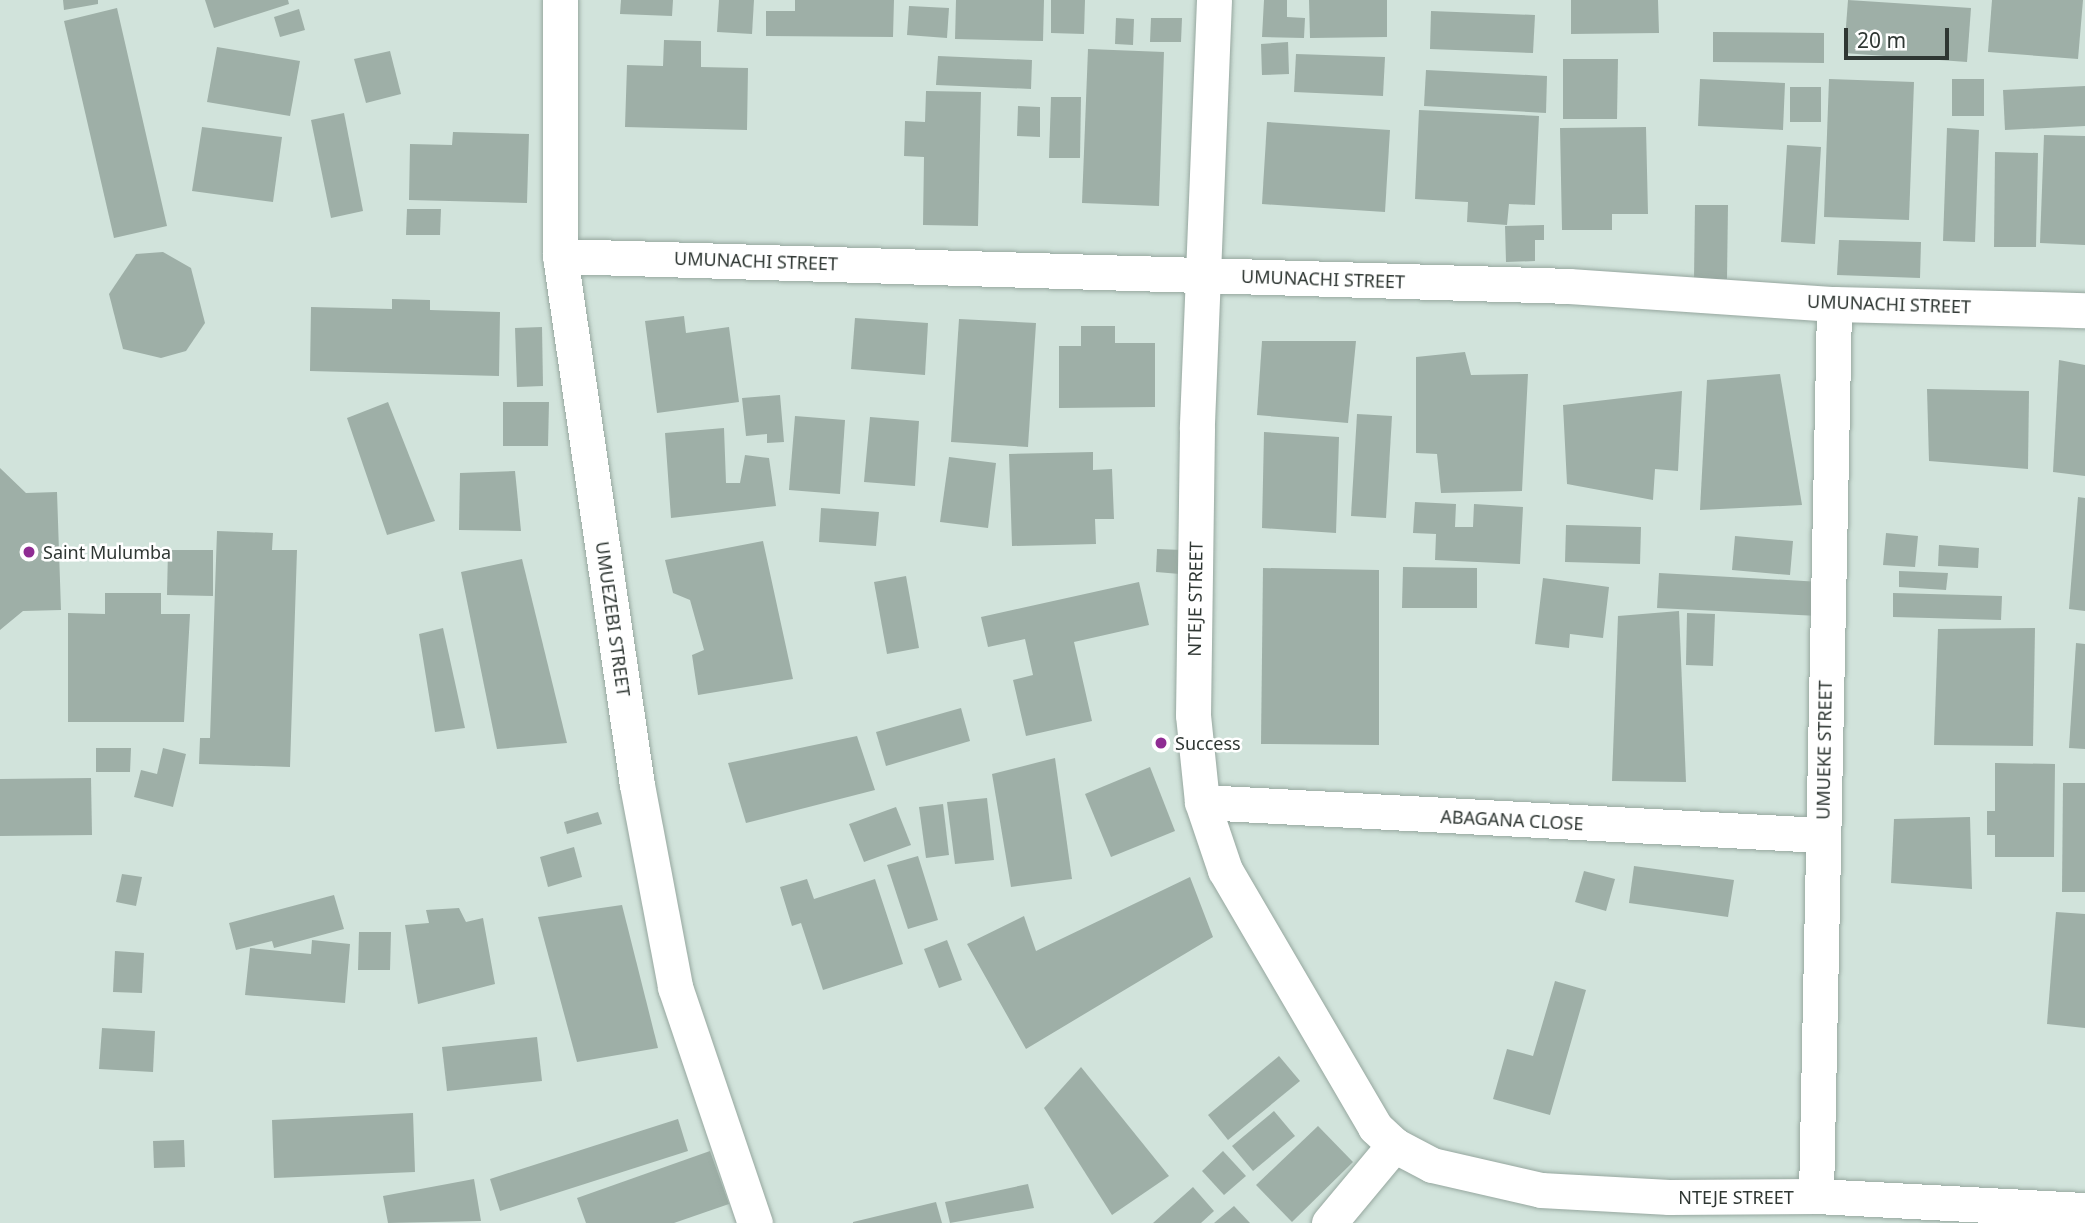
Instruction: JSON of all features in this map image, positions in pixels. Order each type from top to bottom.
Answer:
[{"type":"street","name":"UMUEZEBI STREET","points":[[560,0],[560,256],[637,785],[675,987],[755,1223]]},
{"type":"street","name":"NTEJE STREET","points":[[1214,0],[1202,275],[1193,715],[1202,803],[1225,870],[1363,1108],[1394,1145],[1433,1165],[1541,1190],[1669,1198],[1816,1196],[2085,1210]]},
{"type":"street","name":"UMUNACHI STREET","points":[[560,256],[1569,286],[1835,304],[2085,310]]},
{"type":"street","name":"UMUEKE STREET","points":[[1816,1196],[1835,304]]},
{"type":"street","name":"ABAGANA CLOSE","points":[[1202,803],[1822,835]]},
{"type":"street","points":[[1329,1223],[1394,1145]]},
{"type":"building","points":[[63,0],[98,0],[98,4],[64,10]]},
{"type":"building","points":[[205,0],[288,0],[289,4],[214,28]]},
{"type":"building","points":[[621,0],[673,0],[672,16],[620,14]]},
{"type":"building","points":[[719,0],[754,0],[752,34],[717,32]]},
{"type":"building","points":[[795,0],[894,0],[893,37],[766,36],[766,11],[795,11]]},
{"type":"building","points":[[956,0],[1044,0],[1043,41],[955,39]]},
{"type":"building","points":[[1051,0],[1085,0],[1084,34],[1051,33]]},
{"type":"building","points":[[1264,0],[1287,0],[1287,17],[1305,18],[1304,38],[1262,37]]},
{"type":"building","points":[[1309,0],[1387,0],[1387,37],[1310,38]]},
{"type":"building","points":[[1571,0],[1658,0],[1659,33],[1571,34]]},
{"type":"building","points":[[1848,0],[1971,8],[1967,62],[1844,53]]},
{"type":"building","points":[[1992,0],[2083,0],[2078,59],[1988,52]]},
{"type":"building","points":[[909,6],[949,8],[947,38],[907,35]]},
{"type":"building","points":[[117,8],[167,226],[114,238],[64,21]]},
{"type":"building","points":[[299,9],[305,30],[280,37],[274,17]]},
{"type":"building","points":[[1431,11],[1535,15],[1533,53],[1430,49]]},
{"type":"building","points":[[1116,18],[1134,19],[1133,45],[1115,44]]},
{"type":"building","points":[[1151,18],[1182,18],[1181,42],[1150,42]]},
{"type":"building","points":[[1713,32],[1824,33],[1824,63],[1713,62]]},
{"type":"building","points":[[664,40],[701,41],[701,67],[748,68],[747,130],[625,127],[627,65],[663,66]]},
{"type":"building","points":[[1288,42],[1289,74],[1262,75],[1261,44]]},
{"type":"building","points":[[217,47],[300,61],[290,116],[207,102]]},
{"type":"building","points":[[1088,49],[1164,52],[1159,206],[1082,203]]},
{"type":"building","points":[[390,51],[401,94],[366,103],[354,59]]},
{"type":"building","points":[[1296,54],[1385,57],[1383,96],[1294,92]]},
{"type":"building","points":[[938,56],[1032,60],[1031,89],[936,85]]},
{"type":"building","points":[[1563,59],[1618,59],[1617,119],[1563,119]]},
{"type":"building","points":[[1426,70],[1547,76],[1546,113],[1424,106]]},
{"type":"building","points":[[1700,79],[1785,83],[1783,130],[1698,126]]},
{"type":"building","points":[[1829,79],[1914,82],[1909,220],[1824,217]]},
{"type":"building","points":[[1952,79],[1984,79],[1984,116],[1952,116]]},
{"type":"building","points":[[2085,86],[2085,126],[2005,130],[2003,90]]},
{"type":"building","points":[[1790,87],[1821,87],[1821,122],[1790,122]]},
{"type":"building","points":[[926,91],[981,92],[978,226],[923,225],[924,157],[904,156],[905,121],[925,122]]},
{"type":"building","points":[[1051,97],[1081,97],[1080,158],[1049,158]]},
{"type":"building","points":[[1018,106],[1040,107],[1040,137],[1017,136]]},
{"type":"building","points":[[1419,110],[1539,116],[1535,205],[1509,204],[1507,225],[1467,222],[1468,202],[1415,199]]},
{"type":"building","points":[[344,113],[363,211],[331,218],[311,120]]},
{"type":"building","points":[[1267,122],[1390,130],[1385,212],[1262,204]]},
{"type":"building","points":[[202,127],[282,137],[273,202],[192,191]]},
{"type":"building","points":[[1646,127],[1648,214],[1612,214],[1612,230],[1562,230],[1560,128]]},
{"type":"building","points":[[1947,128],[1979,130],[1975,242],[1943,241]]},
{"type":"building","points":[[453,132],[529,134],[527,203],[409,200],[410,144],[452,145]]},
{"type":"building","points":[[2044,135],[2085,136],[2085,245],[2040,243]]},
{"type":"building","points":[[1787,145],[1821,147],[1815,244],[1781,242]]},
{"type":"building","points":[[1995,152],[2038,153],[2036,247],[1994,247]]},
{"type":"building","points":[[1695,205],[1728,205],[1727,279],[1694,279]]},
{"type":"building","points":[[407,209],[441,209],[440,235],[406,235]]},
{"type":"building","points":[[1544,225],[1544,240],[1535,240],[1535,261],[1506,262],[1505,226]]},
{"type":"building","points":[[1839,240],[1921,242],[1920,278],[1837,275]]},
{"type":"building","points":[[163,252],[191,268],[205,323],[186,351],[161,358],[123,349],[109,294],[136,254]]},
{"type":"building","points":[[392,299],[430,300],[430,310],[500,312],[499,376],[310,371],[311,307],[392,309]]},
{"type":"building","points":[[684,316],[686,333],[729,327],[739,402],[657,413],[645,321]]},
{"type":"building","points":[[855,318],[928,323],[925,375],[851,369]]},
{"type":"building","points":[[959,319],[1036,323],[1028,447],[951,442]]},
{"type":"building","points":[[1081,326],[1115,326],[1115,343],[1155,343],[1155,407],[1059,408],[1059,346],[1081,346]]},
{"type":"building","points":[[542,327],[543,386],[517,387],[515,328]]},
{"type":"building","points":[[1262,341],[1356,341],[1348,423],[1257,415]]},
{"type":"building","points":[[1465,352],[1471,375],[1528,374],[1522,491],[1441,493],[1437,454],[1416,453],[1416,357]]},
{"type":"building","points":[[2059,360],[2085,365],[2085,476],[2053,472]]},
{"type":"building","points":[[1780,374],[1802,505],[1700,510],[1707,380]]},
{"type":"building","points":[[1927,389],[2029,391],[2028,469],[1929,461]]},
{"type":"building","points":[[1682,391],[1678,471],[1655,469],[1653,500],[1567,484],[1563,405]]},
{"type":"building","points":[[780,395],[784,442],[767,443],[767,434],[746,436],[742,398]]},
{"type":"building","points":[[388,402],[435,521],[387,535],[347,418]]},
{"type":"building","points":[[503,402],[549,402],[548,446],[503,446]]},
{"type":"building","points":[[1357,414],[1392,416],[1386,518],[1351,516]]},
{"type":"building","points":[[795,416],[845,420],[840,494],[789,490]]},
{"type":"building","points":[[870,417],[919,421],[915,486],[864,482]]},
{"type":"building","points":[[724,428],[726,483],[740,483],[745,455],[769,458],[776,506],[671,518],[665,433]]},
{"type":"building","points":[[1264,432],[1339,437],[1336,533],[1262,528]]},
{"type":"building","points":[[1093,452],[1093,470],[1112,469],[1114,519],[1095,519],[1096,544],[1012,546],[1009,454]]},
{"type":"building","points":[[949,457],[996,463],[988,528],[940,522]]},
{"type":"building","name":"Saint Mulumba","points":[[0,468],[26,493],[57,492],[61,610],[23,611],[0,630]]},
{"type":"building","points":[[515,471],[521,531],[459,530],[460,473]]},
{"type":"building","points":[[2078,497],[2085,498],[2085,611],[2069,609]]},
{"type":"building","points":[[1415,502],[1456,504],[1455,527],[1473,527],[1474,504],[1523,507],[1520,564],[1435,560],[1436,534],[1413,533]]},
{"type":"building","points":[[821,508],[879,512],[876,546],[819,542]]},
{"type":"building","points":[[1566,525],[1641,527],[1640,564],[1565,562]]},
{"type":"building","points":[[217,531],[273,533],[272,550],[297,550],[290,767],[199,764],[200,738],[210,738]]},
{"type":"building","points":[[1886,533],[1918,536],[1915,567],[1883,565]]},
{"type":"building","points":[[1735,536],[1793,541],[1790,575],[1732,570]]},
{"type":"building","points":[[763,541],[793,679],[698,695],[692,655],[704,650],[690,600],[673,593],[665,560]]},
{"type":"building","points":[[1939,545],[1979,548],[1978,568],[1938,566]]},
{"type":"building","points":[[1157,549],[1182,550],[1180,574],[1156,572]]},
{"type":"building","points":[[168,550],[213,550],[213,596],[167,595]]},
{"type":"building","points":[[522,559],[567,743],[497,749],[461,572]]},
{"type":"building","points":[[1403,567],[1477,568],[1477,608],[1402,608]]},
{"type":"building","points":[[1263,568],[1379,570],[1379,745],[1261,744]]},
{"type":"building","points":[[1899,571],[1948,573],[1946,590],[1899,587]]},
{"type":"building","points":[[1659,573],[1821,582],[1819,616],[1657,608]]},
{"type":"building","points":[[906,576],[919,648],[887,654],[874,582]]},
{"type":"building","points":[[1543,578],[1609,587],[1603,638],[1570,634],[1569,648],[1535,644]]},
{"type":"building","points":[[1139,582],[1149,625],[1074,642],[1092,721],[1026,736],[1013,680],[1033,675],[1025,639],[988,647],[981,617]]},
{"type":"building","points":[[105,593],[161,593],[161,614],[190,614],[184,722],[68,722],[68,613],[105,614]]},
{"type":"building","points":[[1893,593],[2002,596],[2001,620],[1893,617]]},
{"type":"building","points":[[1679,611],[1686,782],[1612,781],[1618,616]]},
{"type":"building","points":[[1687,613],[1715,614],[1713,666],[1686,665]]},
{"type":"building","points":[[443,628],[465,728],[435,732],[419,634]]},
{"type":"building","points":[[2035,628],[2033,746],[1934,745],[1938,629]]},
{"type":"building","points":[[2076,643],[2085,644],[2085,749],[2069,748]]},
{"type":"building","points":[[961,708],[970,741],[886,766],[876,732]]},
{"type":"building","points":[[857,736],[875,790],[746,823],[728,763]]},
{"type":"building","points":[[96,748],[131,748],[130,772],[96,772]]},
{"type":"building","points":[[163,748],[186,754],[173,807],[134,797],[141,770],[157,774]]},
{"type":"building","points":[[1055,758],[1072,879],[1011,887],[992,774]]},
{"type":"building","points":[[1995,763],[2055,764],[2054,857],[1995,857],[1995,835],[1987,835],[1987,811],[1995,811]]},
{"type":"building","points":[[1150,767],[1175,831],[1111,857],[1085,794]]},
{"type":"building","points":[[91,778],[92,835],[0,836],[0,779]]},
{"type":"building","points":[[2063,783],[2085,783],[2085,892],[2062,892]]},
{"type":"building","points":[[987,798],[994,860],[955,864],[947,802]]},
{"type":"building","points":[[943,804],[949,855],[926,858],[919,807]]},
{"type":"building","points":[[896,807],[911,845],[864,862],[849,824]]},
{"type":"building","points":[[598,812],[602,824],[567,834],[564,822]]},
{"type":"building","points":[[1970,817],[1972,889],[1891,883],[1894,819]]},
{"type":"building","points":[[574,847],[582,877],[548,887],[540,857]]},
{"type":"building","points":[[918,856],[938,920],[908,929],[887,865]]},
{"type":"building","points":[[1634,866],[1734,880],[1728,917],[1629,903]]},
{"type":"building","points":[[1584,871],[1615,879],[1606,911],[1575,902]]},
{"type":"building","points":[[122,874],[142,877],[136,906],[116,902]]},
{"type":"building","points":[[1190,877],[1213,937],[1026,1049],[967,944],[1024,916],[1036,951]]},
{"type":"building","points":[[807,879],[814,899],[875,879],[903,964],[823,990],[801,923],[792,926],[780,887]]},
{"type":"building","points":[[334,895],[344,929],[274,948],[272,941],[236,950],[229,923]]},
{"type":"building","points":[[622,905],[658,1048],[577,1062],[538,917]]},
{"type":"building","points":[[459,908],[466,922],[483,918],[495,984],[418,1004],[405,925],[429,923],[426,910]]},
{"type":"building","points":[[2056,912],[2085,914],[2085,1028],[2047,1024]]},
{"type":"building","points":[[359,932],[391,932],[390,970],[358,970]]},
{"type":"building","points":[[312,940],[350,944],[345,1003],[245,995],[250,948],[311,954]]},
{"type":"building","points":[[947,940],[962,980],[939,988],[924,949]]},
{"type":"building","points":[[115,951],[144,953],[142,993],[113,992]]},
{"type":"building","points":[[1555,981],[1586,990],[1550,1115],[1493,1099],[1507,1049],[1533,1056]]},
{"type":"building","points":[[102,1028],[155,1031],[153,1072],[99,1069]]},
{"type":"building","points":[[537,1037],[542,1081],[447,1091],[442,1047]]},
{"type":"building","points":[[1279,1056],[1300,1081],[1228,1140],[1208,1115]]},
{"type":"building","points":[[1081,1067],[1169,1176],[1112,1215],[1044,1108]]},
{"type":"building","points":[[1274,1111],[1295,1136],[1253,1171],[1232,1146]]},
{"type":"building","points":[[413,1113],[415,1172],[274,1178],[272,1120]]},
{"type":"building","points":[[678,1119],[688,1151],[500,1211],[490,1179]]},
{"type":"building","points":[[1318,1126],[1353,1162],[1292,1222],[1256,1185]]},
{"type":"building","points":[[184,1140],[185,1167],[154,1168],[153,1141]]},
{"type":"building","points":[[710,1151],[729,1204],[674,1223],[586,1223],[577,1198]]},
{"type":"building","points":[[1223,1151],[1246,1176],[1224,1195],[1202,1171]]},
{"type":"building","points":[[474,1179],[481,1221],[388,1223],[383,1196]]},
{"type":"building","points":[[1028,1184],[1034,1208],[950,1223],[945,1202]]},
{"type":"building","points":[[1193,1187],[1214,1211],[1201,1223],[1153,1223]]},
{"type":"building","points":[[936,1202],[942,1223],[853,1223],[853,1222]]},
{"type":"building","points":[[1234,1206],[1250,1223],[1214,1223]]},
{"type":"place","name":"Saint Mulumba","points":[[29,552]]},
{"type":"place","name":"Success","points":[[1161,743]]}]
